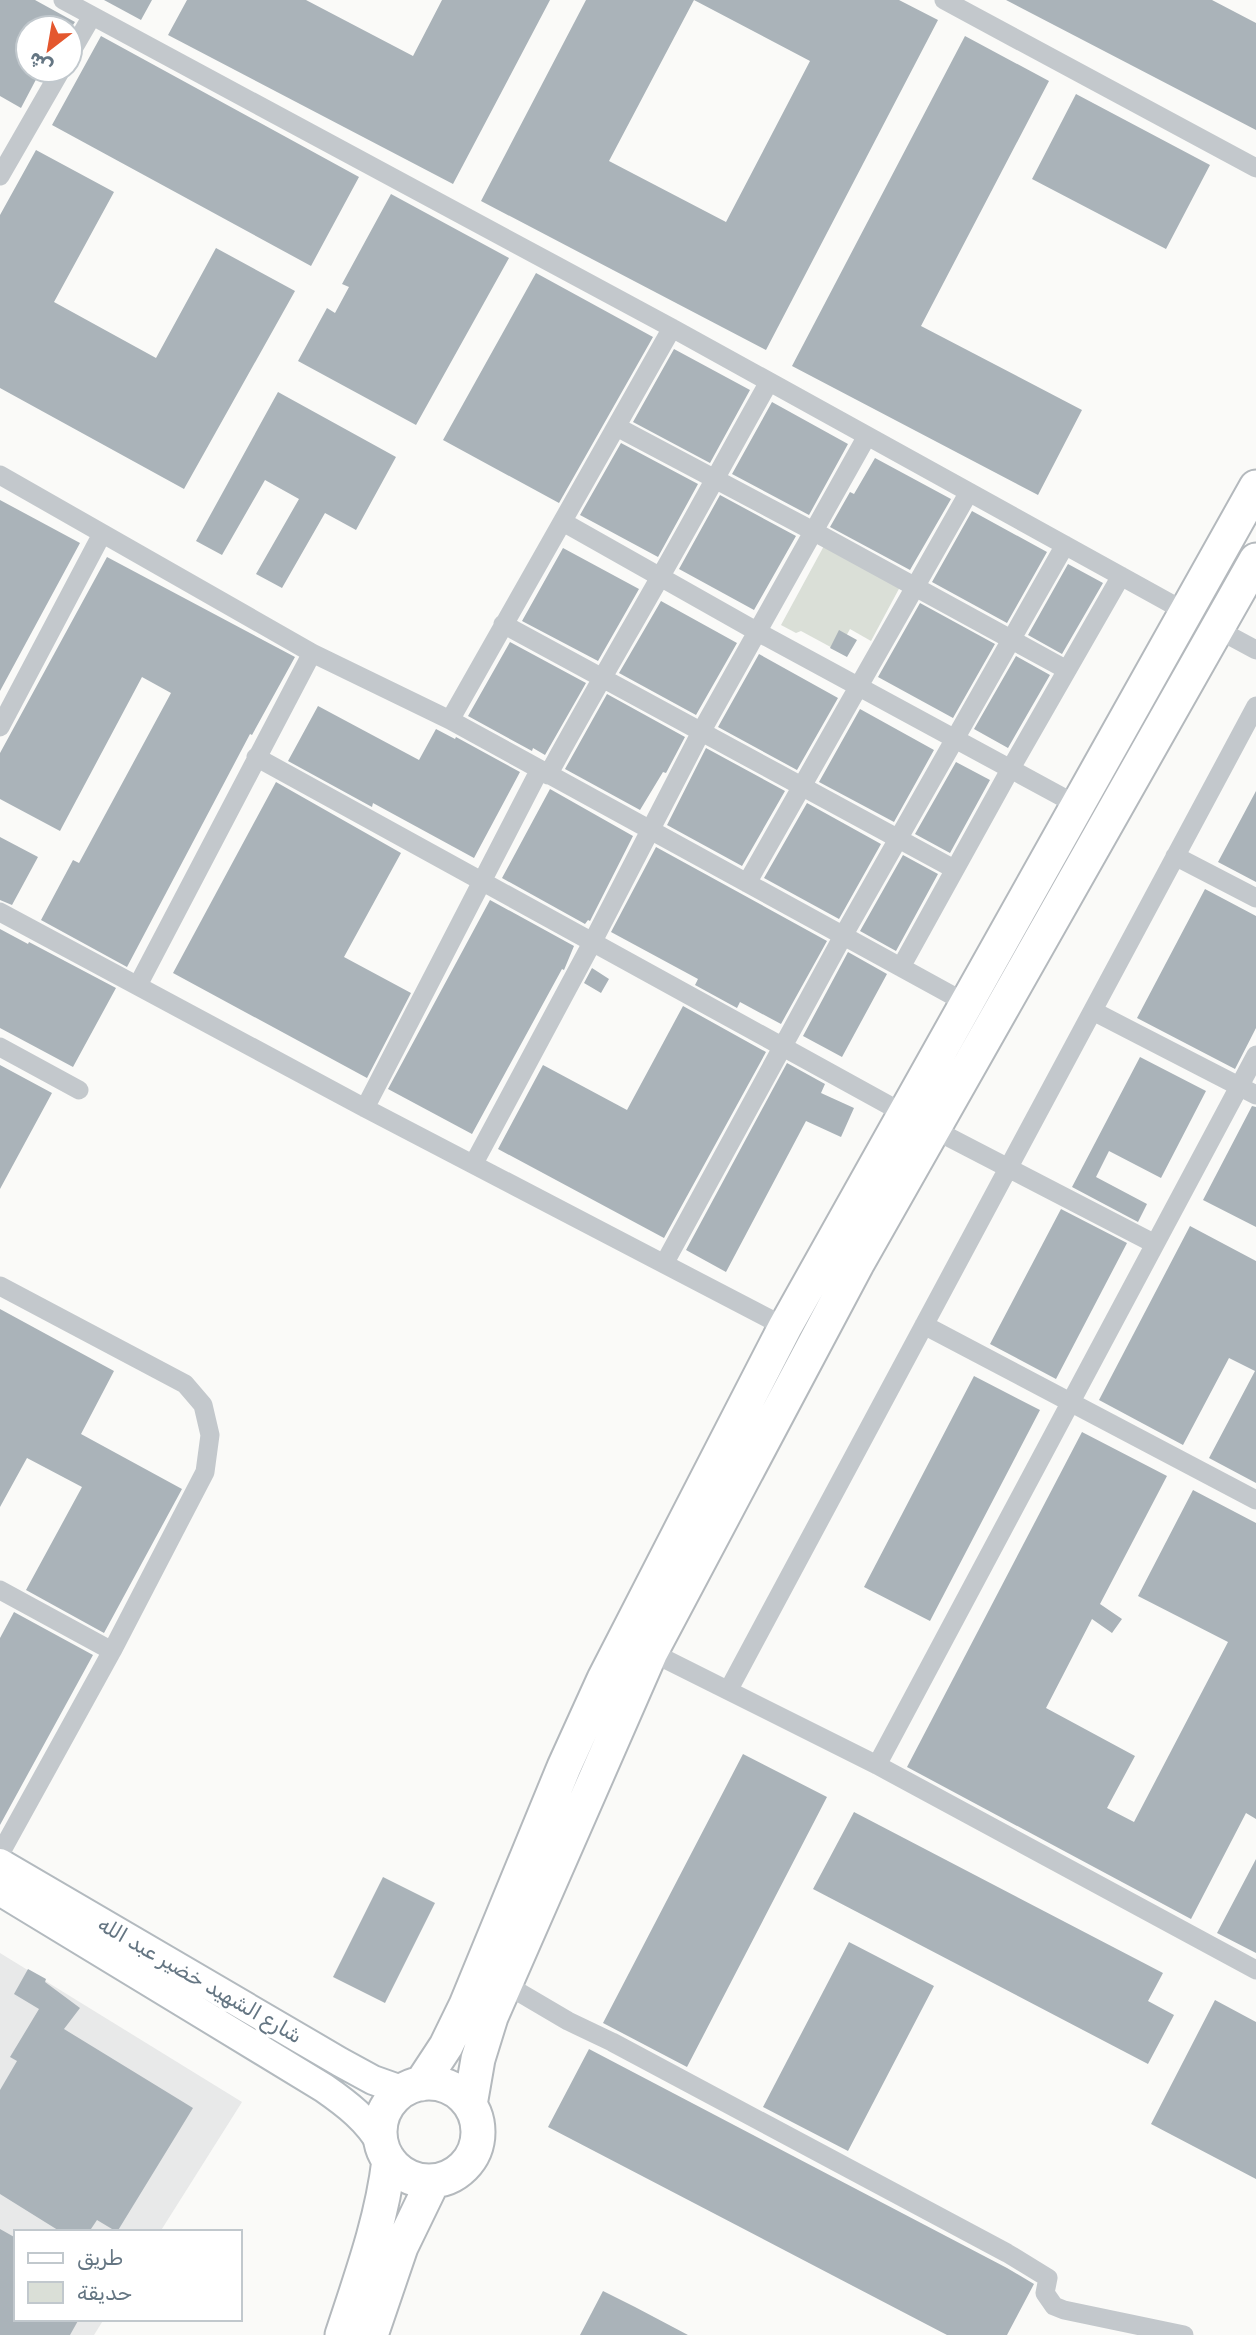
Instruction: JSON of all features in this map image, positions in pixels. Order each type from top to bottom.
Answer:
[{"type":"highway","points":[[342,2335],[377,2227],[386,2188],[386,2152],[380,2134],[384,2114],[395,2097],[412,2087],[446,2046],[466,2005],[599,1689],[785,1327],[1256,486]]},
{"type":"highway","points":[[470,2105],[481,2048],[505,1984],[651,1651],[857,1264],[1256,560]]},
{"type":"highway","points":[[386,2152],[408,2176],[433,2181],[454,2174],[470,2159],[475,2149],[478,2127],[470,2105],[463,2097],[443,2086],[412,2087]]},
{"type":"highway","points":[[371,2335],[401,2247],[433,2181]]},
{"type":"main road","name":"شارع الشهيد خضير عبد الله","points":[[0,1863],[373,2080],[412,2087]]},
{"type":"main road","name":"شارع الشهيد خضير عبد الله","points":[[0,1891],[324,2088],[363,2119],[374,2131],[386,2152]]},
{"type":"street","points":[[63,0],[672,328],[1186,612]]},
{"type":"street","points":[[944,0],[1256,168]]},
{"type":"street","points":[[84,30],[92,16]]},
{"type":"street","points":[[0,176],[53,84]]},
{"type":"street","points":[[450,720],[672,328]]},
{"type":"street","points":[[365,1108],[481,881],[660,578],[769,382]]},
{"type":"street","points":[[617,427],[1067,670]]},
{"type":"street","points":[[474,1163],[756,631],[867,436]]},
{"type":"street","points":[[0,475],[312,653],[450,720],[966,1003]]},
{"type":"street","points":[[747,883],[969,492]]},
{"type":"street","points":[[563,522],[756,631],[1077,805]]},
{"type":"street","points":[[0,727],[102,534]]},
{"type":"street","points":[[664,1264],[843,936],[1065,545]]},
{"type":"street","points":[[901,967],[1010,768],[1121,576]]},
{"type":"street","points":[[503,624],[954,869]]},
{"type":"street","points":[[1217,629],[1256,650]]},
{"type":"street","points":[[138,985],[312,653]]},
{"type":"street","points":[[729,1689],[1256,706]]},
{"type":"street","points":[[257,757],[904,1113]]},
{"type":"street","points":[[1175,856],[1256,898]]},
{"type":"street","points":[[0,912],[365,1108],[785,1327]]},
{"type":"street","points":[[1093,1011],[1248,1091]]},
{"type":"street","points":[[0,1047],[79,1090]]},
{"type":"street","points":[[877,1765],[1155,1244],[1248,1091],[1256,1055]]},
{"type":"street","points":[[933,1129],[1155,1244]]},
{"type":"street","points":[[0,1286],[185,1384],[203,1405],[209,1435],[205,1472],[112,1651],[0,1854]]},
{"type":"street","points":[[924,1325],[1256,1500]]},
{"type":"street","points":[[0,1590],[112,1651]]},
{"type":"street","points":[[651,1651],[877,1765],[1256,1970]]},
{"type":"street","points":[[505,1984],[568,2021],[1007,2253],[1048,2278],[1045,2293],[1054,2306],[1184,2335]]},
{"type":"shaded area","points":[[0,1953],[242,2102],[161,2230],[14,2230],[14,2321],[103,2321],[94,2335],[0,2335]]},
{"type":"green space","points":[[825,544],[901,585],[871,641],[850,629],[838,651],[801,631],[796,633],[781,625]]},
{"type":"building","points":[[0,0],[35,0],[60,14],[14,14],[14,84],[34,84],[21,108],[0,96]]},
{"type":"building","points":[[104,0],[152,0],[141,20]]},
{"type":"building","points":[[187,0],[306,0],[413,56],[442,0],[550,0],[453,184],[168,35]]},
{"type":"building","points":[[586,0],[694,0],[899,0],[938,20],[766,350],[481,201]],"holes":[[[694,0],[810,61],[726,222],[609,161]]]},
{"type":"building","points":[[1006,0],[1212,0],[1256,23],[1256,130]]},
{"type":"building","points":[[101,36],[359,177],[311,266],[52,125],[75,84],[84,84],[84,67]]},
{"type":"building","points":[[965,36],[1049,81],[921,326],[1082,410],[1038,495],[792,366]]},
{"type":"building","points":[[1076,94],[1210,165],[1166,249],[1032,179]]},
{"type":"building","points":[[36,150],[114,192],[54,302],[156,358],[216,248],[295,291],[184,489],[0,388],[0,215]]},
{"type":"building","points":[[391,194],[509,258],[416,425],[298,361],[327,308],[335,313],[349,287],[342,284]]},
{"type":"building","points":[[536,273],[653,337],[559,503],[443,440]]},
{"type":"building","points":[[674,349],[750,390],[710,463],[633,422]]},
{"type":"building","points":[[278,392],[396,457],[356,530],[325,513],[282,588],[256,574],[299,499],[265,480],[222,555],[196,541]]},
{"type":"building","points":[[772,402],[848,444],[809,515],[732,474]]},
{"type":"building","points":[[621,443],[698,484],[658,557],[580,515]]},
{"type":"building","points":[[875,458],[951,499],[910,570],[830,527],[850,492],[854,494]]},
{"type":"building","points":[[720,495],[796,536],[754,610],[679,569]]},
{"type":"building","points":[[0,500],[80,543],[0,691]]},
{"type":"building","points":[[972,511],[1047,552],[1007,623],[932,582]]},
{"type":"building","points":[[563,548],[639,589],[598,661],[522,621]]},
{"type":"building","points":[[107,557],[295,657],[252,735],[250,734],[127,967],[41,920],[73,860],[79,863],[171,693],[142,677],[60,831],[0,799],[0,753]]},
{"type":"building","points":[[1068,564],[1103,583],[1062,654],[1028,635]]},
{"type":"building","points":[[661,601],[737,643],[696,715],[619,673]]},
{"type":"building","points":[[920,603],[995,644],[953,718],[878,677]]},
{"type":"building","points":[[839,630],[857,640],[847,657],[830,648]]},
{"type":"building","points":[[510,642],[586,683],[545,755],[533,748],[532,751],[468,716]]},
{"type":"building","points":[[759,654],[838,698],[797,770],[718,727]]},
{"type":"building","points":[[1016,656],[1050,675],[1008,748],[974,729]]},
{"type":"building","points":[[607,694],[685,737],[666,773],[663,772],[640,810],[565,769]]},
{"type":"building","points":[[318,706],[419,760],[436,729],[520,772],[474,858],[288,761]]},
{"type":"building","points":[[860,709],[934,750],[894,822],[819,782]]},
{"type":"building","points":[[706,748],[785,791],[742,866],[667,825]]},
{"type":"building","points":[[956,762],[990,780],[950,853],[915,834]]},
{"type":"building","points":[[276,782],[401,853],[344,957],[411,993],[367,1078],[173,973]]},
{"type":"building","points":[[550,789],[633,836],[590,921],[585,924],[502,878]]},
{"type":"building","points":[[1256,791],[1256,882],[1218,862]]},
{"type":"building","points":[[807,803],[881,844],[839,919],[764,878]]},
{"type":"building","points":[[0,837],[38,857],[12,905],[0,900]]},
{"type":"building","points":[[656,847],[827,941],[781,1024],[740,1002],[737,1008],[695,985],[698,979],[611,932]]},
{"type":"building","points":[[903,855],[938,874],[896,951],[860,931]]},
{"type":"building","points":[[1205,889],[1256,916],[1256,1028],[1235,1069],[1137,1018]]},
{"type":"building","points":[[490,900],[574,946],[564,970],[562,969],[472,1134],[388,1089]]},
{"type":"building","points":[[0,929],[116,988],[73,1067],[0,1028]]},
{"type":"building","points":[[848,952],[887,974],[842,1057],[803,1036]]},
{"type":"building","points":[[592,968],[609,979],[601,993],[584,983]]},
{"type":"building","points":[[683,1006],[766,1052],[664,1238],[498,1149],[543,1065],[627,1110]]},
{"type":"building","points":[[1140,1057],[1206,1091],[1161,1178],[1109,1151],[1096,1177],[1147,1204],[1138,1222],[1072,1187]]},
{"type":"building","points":[[787,1063],[825,1084],[821,1093],[854,1108],[841,1137],[806,1121],[726,1272],[686,1250]]},
{"type":"building","points":[[0,1065],[52,1093],[0,1189]]},
{"type":"building","points":[[1252,1106],[1256,1107],[1256,1227],[1203,1200]]},
{"type":"building","points":[[1061,1209],[1127,1243],[1056,1379],[990,1344]]},
{"type":"building","points":[[1190,1226],[1256,1261],[1256,1483],[1209,1458],[1255,1371],[1229,1358],[1183,1445],[1099,1400]]},
{"type":"building","points":[[0,1309],[114,1371],[81,1434],[182,1489],[104,1633],[26,1590],[82,1487],[27,1458],[0,1507]]},
{"type":"building","points":[[974,1376],[1040,1410],[930,1621],[864,1587]]},
{"type":"building","points":[[1082,1432],[1167,1476],[1100,1604],[1122,1619],[1112,1633],[1092,1619],[1046,1708],[1135,1756],[1107,1808],[1134,1822],[1228,1642],[1138,1596],[1193,1490],[1256,1523],[1256,1819],[1246,1813],[1191,1919],[907,1767]]},
{"type":"building","points":[[14,1612],[93,1655],[0,1825],[0,1638]]},
{"type":"building","points":[[743,1754],[827,1797],[687,2067],[603,2023]]},
{"type":"building","points":[[854,1812],[1163,1973],[1148,2001],[1174,2015],[1148,2064],[813,1889]]},
{"type":"building","points":[[1256,1859],[1256,1953],[1217,1933]]},
{"type":"building","points":[[383,1877],[435,1903],[385,2003],[333,1977]]},
{"type":"building","points":[[849,1942],[934,1986],[848,2151],[763,2107]]},
{"type":"building","points":[[28,1969],[46,1979],[45,1982],[80,2008],[64,2029],[193,2108],[118,2230],[97,2220],[90,2230],[58,2230],[0,2194],[0,2090],[17,2061],[10,2057],[39,2009],[14,1994]]},
{"type":"building","points":[[1215,2000],[1256,2022],[1256,2179],[1151,2124]]},
{"type":"building","points":[[589,2049],[1034,2284],[1007,2335],[947,2335],[548,2127]]},
{"type":"building","points":[[0,2229],[14,2237],[14,2321],[78,2321],[70,2335],[0,2335]]},
{"type":"building","points":[[603,2291],[635,2307],[688,2335],[580,2335]]}]
